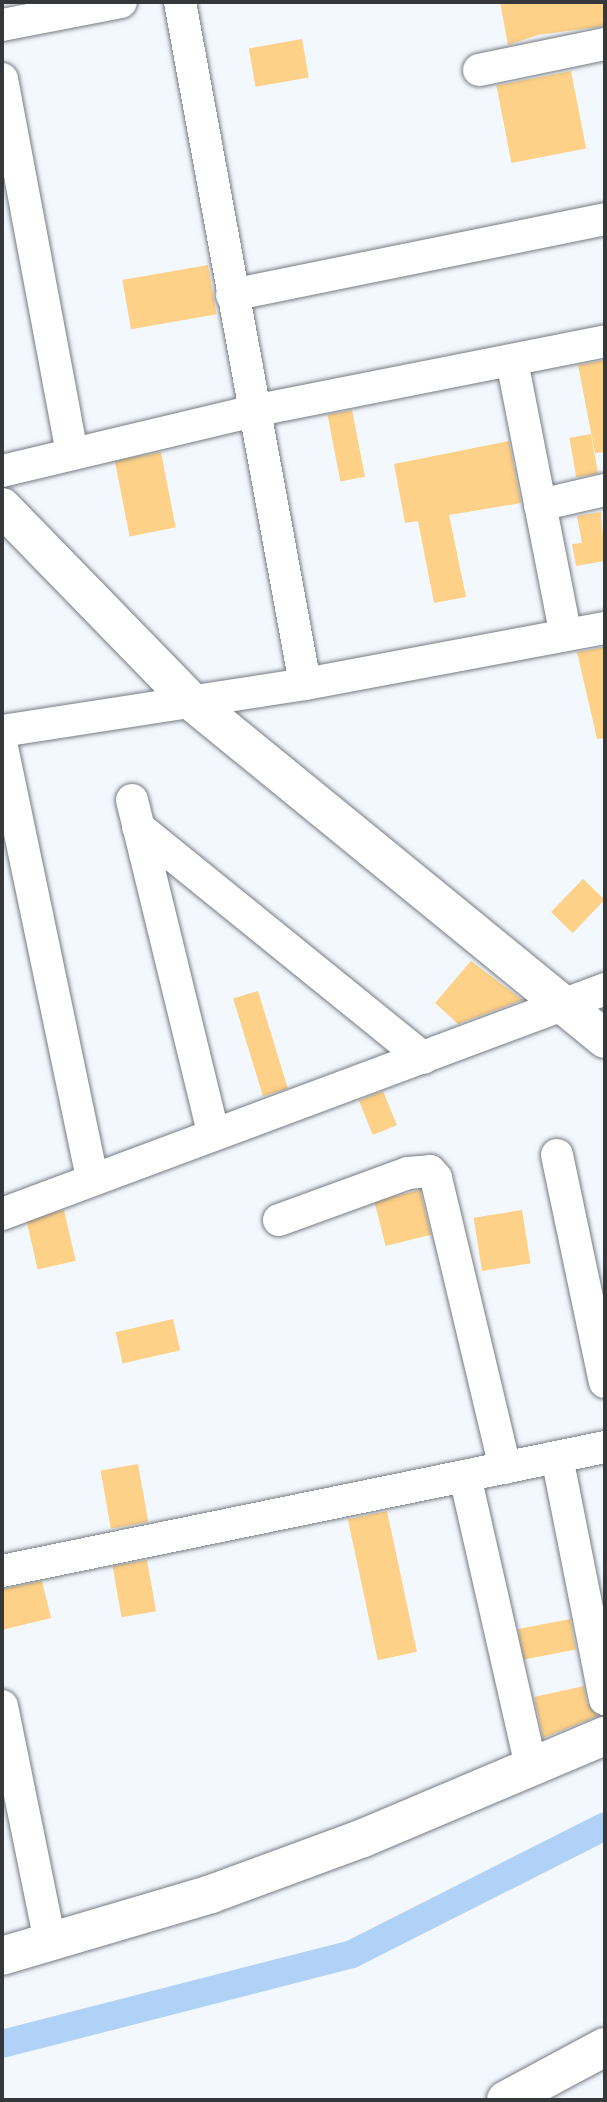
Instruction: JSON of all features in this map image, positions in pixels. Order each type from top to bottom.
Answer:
[{"type":"street","points":[[2,25],[121,2]]},
{"type":"street","points":[[180,2],[304,684]]},
{"type":"street","points":[[479,70],[605,44]]},
{"type":"street","points":[[2,79],[72,454]]},
{"type":"street","points":[[232,295],[605,219]]},
{"type":"street","points":[[2,471],[254,411],[605,341]]},
{"type":"street","points":[[512,361],[566,635]]},
{"type":"street","points":[[540,505],[605,490]]},
{"type":"street","points":[[2,507],[190,700],[605,1039]]},
{"type":"street","points":[[2,731],[304,684],[605,628]]},
{"type":"street","points":[[2,747],[92,1177]]},
{"type":"street","points":[[213,1132],[135,813],[423,1058]]},
{"type":"street","points":[[2,1214],[92,1177],[423,1058],[605,989]]},
{"type":"street","points":[[557,1156],[605,1382]]},
{"type":"street","points":[[279,1220],[408,1173],[430,1171],[436,1178],[505,1468]]},
{"type":"street","points":[[2,1571],[605,1447]]},
{"type":"street","points":[[557,1457],[605,1699]]},
{"type":"street","points":[[465,1476],[531,1767]]},
{"type":"street","points":[[2,1706],[50,1941]]},
{"type":"street","points":[[2,1956],[223,1889],[363,1838],[605,1736]]},
{"type":"street","points":[[506,2100],[605,2047]]},
{"type":"building","points":[[500,2],[605,2],[605,26],[538,35],[508,45]]},
{"type":"building","points":[[302,39],[309,77],[256,87],[249,48]]},
{"type":"building","points":[[571,71],[586,149],[511,163],[496,86]]},
{"type":"building","points":[[208,265],[217,314],[131,329],[122,280]]},
{"type":"building","points":[[605,360],[605,452],[595,453],[578,365]]},
{"type":"building","points":[[352,410],[365,477],[340,482],[327,415]]},
{"type":"building","points":[[591,434],[598,473],[576,477],[569,438]]},
{"type":"building","points":[[509,441],[521,503],[449,515],[466,597],[434,603],[418,521],[405,523],[394,464]]},
{"type":"building","points":[[161,452],[176,528],[130,537],[115,461]]},
{"type":"building","points":[[601,512],[605,561],[576,566],[572,544],[582,543],[577,516]]},
{"type":"building","points":[[605,647],[605,738],[597,739],[577,652]]},
{"type":"building","points":[[583,879],[605,900],[573,933],[551,912]]},
{"type":"building","points":[[471,961],[523,1000],[458,1024],[435,1003]]},
{"type":"building","points":[[258,991],[288,1089],[263,1096],[233,999]]},
{"type":"building","points":[[383,1091],[397,1125],[373,1135],[359,1101]]},
{"type":"building","points":[[420,1190],[431,1235],[386,1246],[374,1201]]},
{"type":"building","points":[[64,1210],[76,1261],[38,1269],[26,1219]]},
{"type":"building","points":[[522,1210],[530,1263],[482,1271],[474,1218]]},
{"type":"building","points":[[173,1319],[180,1350],[123,1363],[116,1332]]},
{"type":"building","points":[[138,1464],[148,1522],[111,1529],[101,1471]]},
{"type":"building","points":[[387,1511],[417,1652],[378,1660],[348,1519]]},
{"type":"building","points":[[147,1560],[156,1611],[122,1617],[113,1566]]},
{"type":"building","points":[[42,1581],[51,1618],[2,1630],[2,1589]]},
{"type":"building","points":[[570,1619],[576,1649],[524,1660],[518,1629]]},
{"type":"building","points":[[584,1686],[587,1703],[598,1716],[543,1738],[534,1697]]},
{"type":"waterway","points":[[2,2044],[352,1954],[605,1826]]}]
